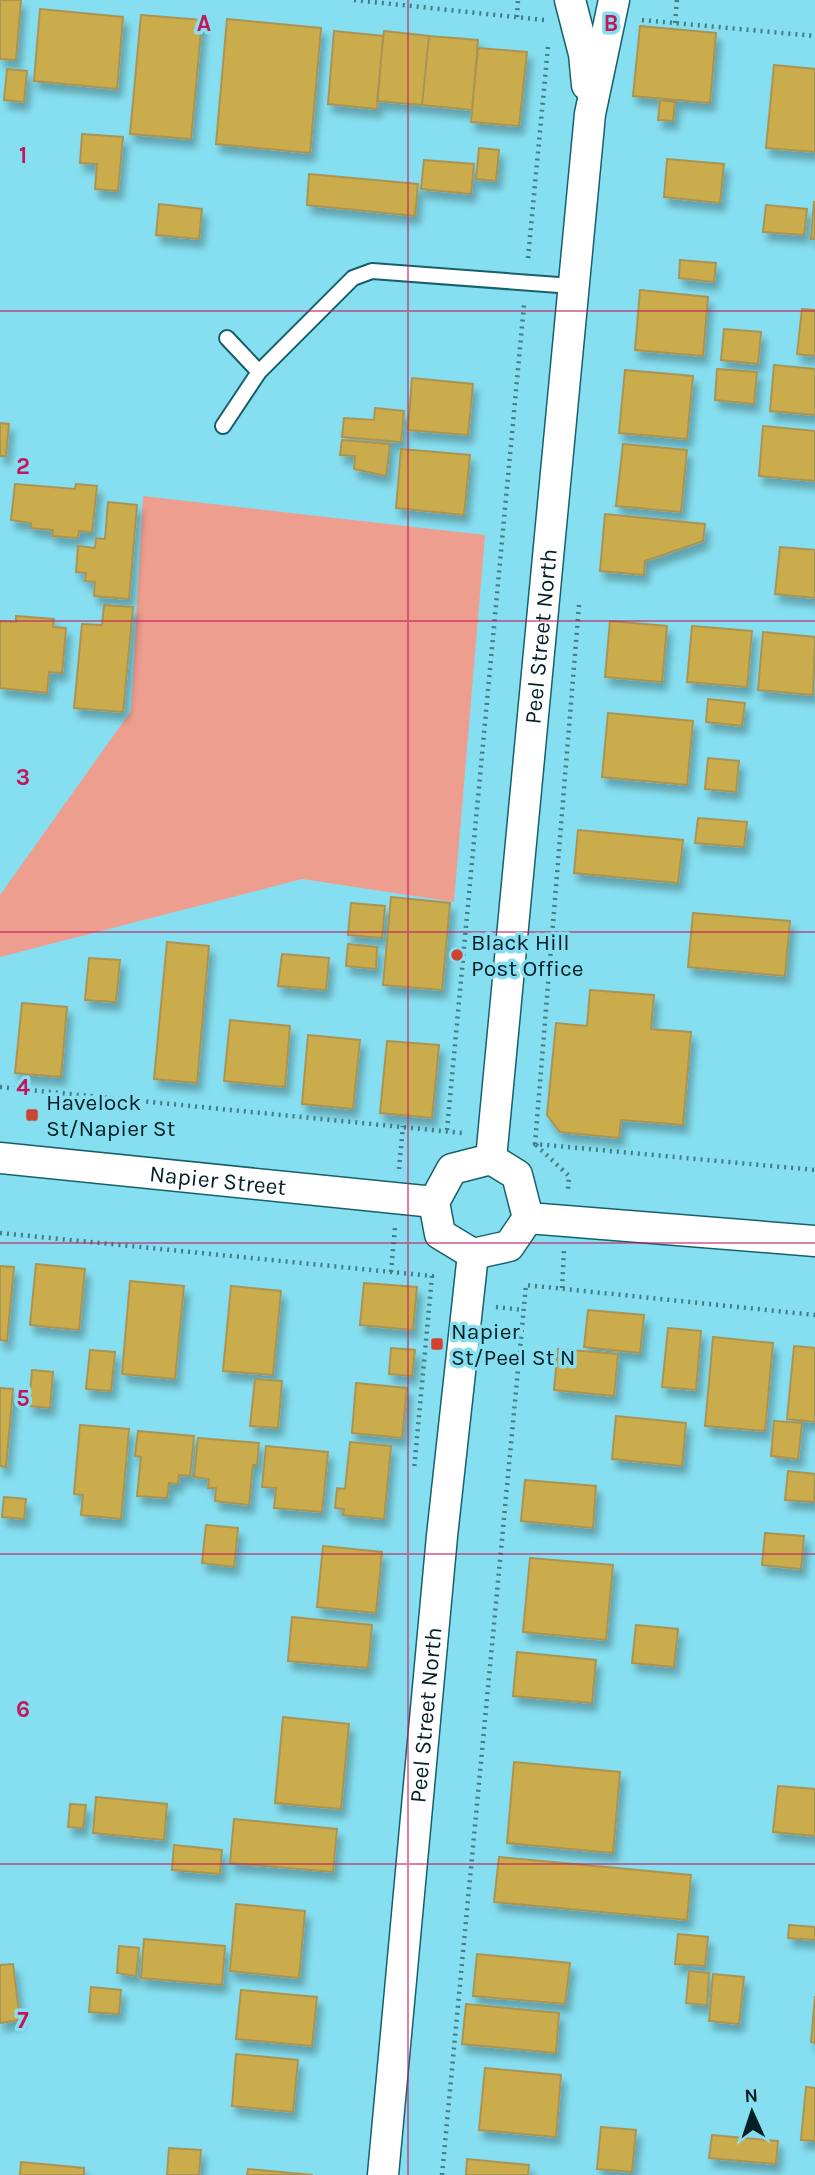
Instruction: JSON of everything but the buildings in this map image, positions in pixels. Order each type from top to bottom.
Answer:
[{"type":"street","name":"Peel Street North","points":[[570,0],[584,54],[590,114]]},
{"type":"street","name":"Peel Street North","points":[[491,1159],[590,114],[621,10]]},
{"type":"street","name":"Napier Street","points":[[0,1158],[434,1202]]},
{"type":"street","points":[[491,1159],[517,1175],[528,1218],[509,1246],[473,1254],[440,1234],[434,1202],[452,1169],[491,1159]]},
{"type":"street","points":[[528,1218],[815,1241]]},
{"type":"street","name":"Peel Street North","points":[[383,2175],[442,1536],[473,1254]]},
{"type":"lane","points":[[223,426],[259,372],[322,307],[362,272],[572,286]]},
{"type":"lane","points":[[227,338],[259,372]]},
{"type":"path","points":[[354,0],[550,20],[550,28]]},
{"type":"path","points":[[517,17],[518,0]]},
{"type":"path","points":[[675,23],[677,0]]},
{"type":"path","points":[[621,10],[675,23],[815,36]]},
{"type":"path","points":[[0,1087],[447,1130],[549,35]]},
{"type":"path","points":[[536,1144],[815,1170]]},
{"type":"path","points":[[0,1233],[432,1276]]},
{"type":"path","points":[[442,2175],[526,1284],[815,1315]]},
{"type":"shaded area","points":[[143,496],[485,535],[454,902],[302,879],[0,957],[0,895],[131,711]]},
{"type":"place","name":"Black Hill Post Office","points":[[457,955]]},
{"type":"place","name":"Havelock St/Napier St","points":[[32,1115]]},
{"type":"place","name":"Napier St/Peel St N","points":[[437,1344]]}]
